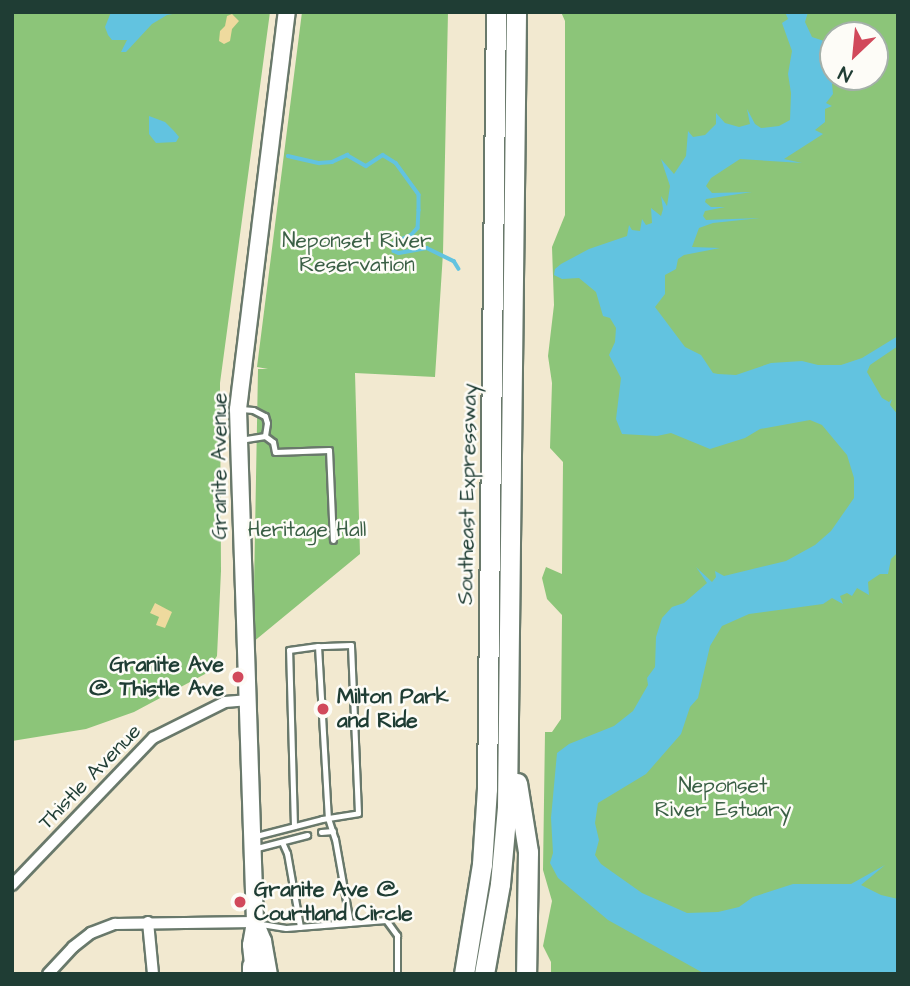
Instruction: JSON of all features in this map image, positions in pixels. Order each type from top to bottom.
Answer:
[{"type":"highway","name":"Southeast Expressway","points":[[464,974],[482,864],[487,789],[496,12]]},
{"type":"highway","points":[[472,974],[491,865],[496,789],[504,12]]},
{"type":"highway","points":[[484,974],[498,895],[507,807],[516,12]]},
{"type":"highway","points":[[494,974],[509,885],[517,783],[527,12]]},
{"type":"highway","points":[[517,783],[528,852],[526,974]]},
{"type":"main road","name":"Granite Avenue","points":[[257,972],[250,844],[238,409],[287,12]]},
{"type":"street","name":"Thistle Avenue","points":[[12,885],[153,738],[225,702],[246,700]]},
{"type":"street","points":[[48,974],[73,947],[102,927],[148,922],[255,922]]},
{"type":"street","points":[[148,922],[153,974]]},
{"type":"lane","points":[[238,409],[253,410],[265,416],[265,436],[272,442],[275,452],[329,450],[333,540]]},
{"type":"lane","points":[[238,440],[265,436]]},
{"type":"lane","points":[[250,844],[294,826],[358,813],[351,645],[289,650],[294,826]]},
{"type":"lane","points":[[317,646],[328,818],[333,831],[350,923]]},
{"type":"lane","points":[[321,832],[333,831]]},
{"type":"lane","points":[[250,844],[282,842],[307,835]]},
{"type":"lane","points":[[282,842],[287,853],[300,927]]},
{"type":"lane","points":[[255,922],[286,928],[386,920],[397,935],[397,974]]},
{"type":"green space","points":[[12,12],[270,12],[220,383],[221,571],[217,656],[205,674],[134,712],[86,729],[12,741]]},
{"type":"green space","name":"Neponset River Reservation","points":[[302,12],[448,12],[443,253],[435,377],[355,373],[360,554],[253,642],[258,369],[268,369],[257,367]]},
{"type":"green space","name":"Neponset River Estuary","points":[[561,12],[898,12],[898,974],[551,974],[551,962],[543,946],[552,901],[543,870],[545,732],[552,732],[561,719],[562,615],[547,599],[542,578],[546,567],[562,574],[563,462],[550,448],[552,383],[548,356],[554,305],[552,247],[565,215],[565,21]]},
{"type":"sand","points":[[232,14],[239,21],[232,29],[230,41],[224,44],[219,41],[220,31],[225,26],[227,16]]},
{"type":"sand","points":[[155,603],[172,612],[165,628],[156,625],[159,617],[150,613]]},
{"type":"water","points":[[111,12],[184,12],[167,15],[152,24],[126,52],[121,52],[127,40],[112,40],[105,27]]},
{"type":"water","points":[[785,12],[808,12],[805,22],[812,37],[819,39],[819,91],[833,91],[833,94],[826,103],[832,106],[825,109],[825,122],[815,130],[823,134],[784,159],[802,163],[740,159],[711,178],[706,186],[712,193],[752,192],[706,199],[705,202],[711,207],[725,207],[705,211],[703,216],[706,220],[760,218],[713,223],[699,228],[692,247],[720,248],[684,255],[678,259],[676,269],[665,275],[665,294],[655,307],[685,347],[701,355],[713,373],[718,374],[736,375],[771,363],[802,361],[818,365],[841,365],[862,358],[898,336],[898,346],[870,365],[867,372],[882,398],[889,402],[892,399],[890,405],[898,415],[898,552],[891,559],[888,574],[880,574],[868,582],[869,595],[857,588],[852,596],[847,593],[840,596],[843,604],[832,598],[823,604],[749,614],[722,626],[710,646],[698,698],[690,707],[681,734],[646,774],[598,803],[595,823],[599,840],[595,855],[601,864],[642,893],[687,913],[718,912],[739,907],[753,897],[793,884],[851,884],[885,865],[861,885],[881,895],[898,899],[898,974],[705,974],[608,920],[558,878],[550,863],[553,853],[551,818],[557,753],[569,744],[614,726],[633,711],[648,685],[647,678],[655,667],[656,637],[662,618],[672,607],[684,603],[707,583],[696,567],[712,582],[716,577],[715,571],[724,576],[786,561],[815,545],[831,531],[854,498],[854,478],[847,455],[822,425],[810,420],[760,429],[745,438],[710,449],[671,433],[657,436],[622,434],[616,419],[621,378],[609,355],[615,342],[616,328],[610,318],[603,316],[596,292],[579,278],[562,279],[554,275],[555,269],[561,264],[589,249],[627,236],[629,225],[632,230],[640,231],[642,219],[646,225],[652,223],[651,208],[661,216],[661,196],[667,206],[670,186],[661,159],[674,174],[686,156],[688,131],[693,137],[705,135],[716,124],[716,113],[725,123],[739,127],[750,124],[747,109],[755,124],[761,128],[779,126],[790,120],[791,93],[788,74],[792,51],[782,23],[788,19]]},
{"type":"water","points":[[149,116],[165,122],[179,137],[176,142],[156,143],[149,134]]},
{"type":"waterway","points":[[288,156],[319,163],[332,162],[347,155],[366,166],[383,155],[396,163],[419,195],[419,210],[418,228],[412,235],[395,243],[394,251],[399,253],[427,248],[454,261],[459,269]]},
{"type":"place","name":"Granite Ave @ Thistle Ave","points":[[238,677]]},
{"type":"place","name":"Milton Park and Ride","points":[[323,709]]},
{"type":"place","name":"Granite Ave @ Courtland Circle","points":[[240,902]]},
{"type":"park label","name":"Heritage Hall","points":[[307,530]]}]
